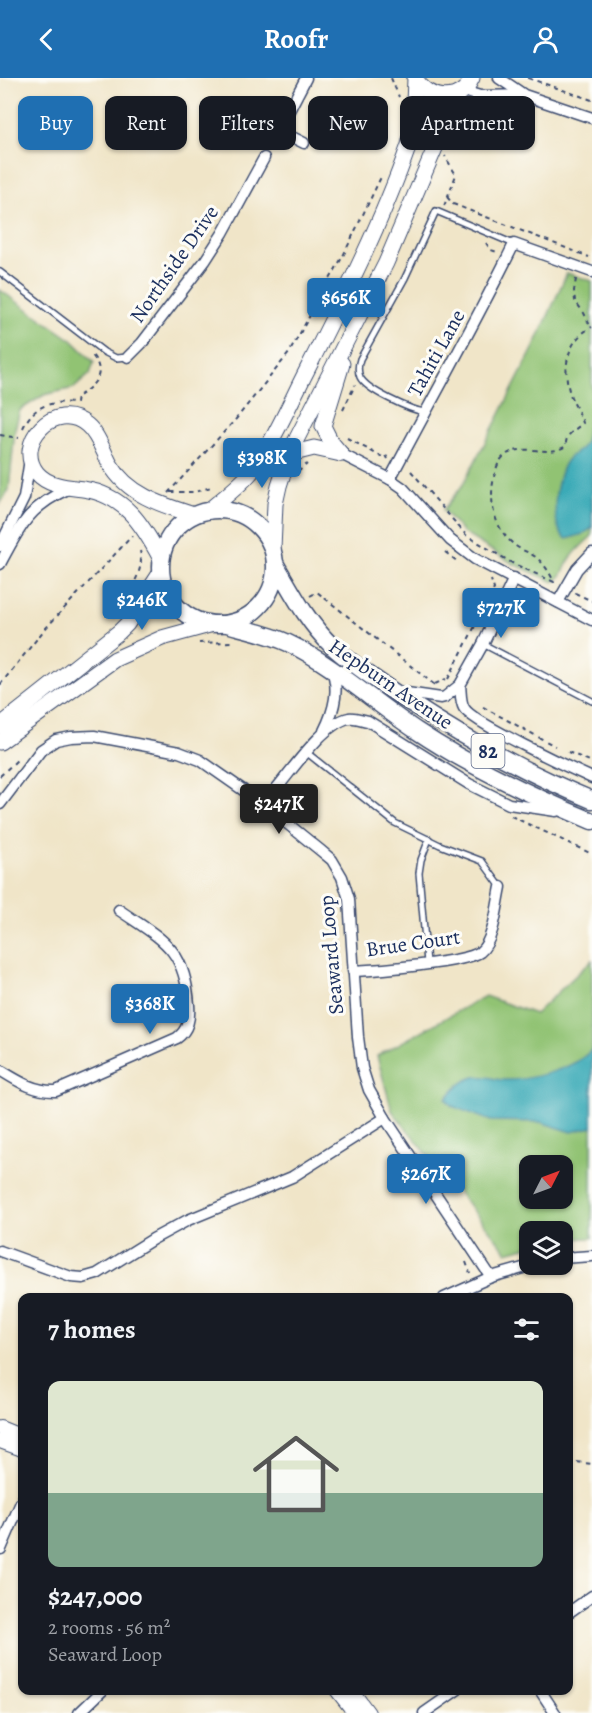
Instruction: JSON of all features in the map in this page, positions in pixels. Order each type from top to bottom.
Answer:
[{"type":"main road","points":[[415,79],[421,88],[438,97],[448,97],[464,88]]},
{"type":"main road","points":[[0,726],[119,632],[132,617],[161,565],[167,541],[178,525],[201,513],[240,484],[252,471],[267,447],[337,311],[376,228],[410,145],[415,79]]},
{"type":"main road","points":[[0,742],[115,658],[162,638],[247,617],[263,603],[273,584],[276,504],[290,452],[306,416],[386,262],[464,88]]},
{"type":"main road","points":[[341,454],[331,442],[323,426],[352,331]]},
{"type":"main road","name":"82","points":[[220,624],[194,619],[178,607],[166,591],[161,565],[143,525],[128,510],[98,493],[70,488],[45,480],[37,474],[31,457],[34,438],[46,422],[66,416],[80,419],[93,430],[112,466],[135,491],[155,502],[201,513],[221,510],[235,512],[258,526],[267,537],[274,556]]},
{"type":"main road","points":[[290,452],[314,448],[341,454]]},
{"type":"main road","name":"Hepburn Avenue","points":[[274,556],[296,603],[331,645],[391,690],[444,725],[495,755],[592,800]]},
{"type":"main road","name":"Hepburn Avenue","points":[[220,624],[271,636],[290,644],[417,732],[468,762],[592,821]]},
{"type":"street","points":[[304,143],[286,133],[282,124],[306,78]]},
{"type":"street","points":[[499,78],[524,95],[592,118]]},
{"type":"street","points":[[464,88],[480,96],[524,95]]},
{"type":"street","name":"Northside Drive","points":[[128,357],[142,343],[205,261],[264,158]]},
{"type":"street","points":[[514,244],[592,272]]},
{"type":"street","name":"Tahiti Lane","points":[[390,479],[476,323],[514,244]]},
{"type":"street","points":[[341,454],[390,479],[414,498],[450,540],[475,559],[592,620]]},
{"type":"street","points":[[0,546],[24,498],[31,457]]},
{"type":"street","points":[[0,564],[16,533],[30,513],[53,496],[70,488]]},
{"type":"street","points":[[558,602],[577,569],[592,553]]},
{"type":"street","points":[[391,690],[429,698],[441,698],[460,685],[483,644],[514,578]]},
{"type":"street","points":[[321,736],[331,717],[337,683],[332,671]]},
{"type":"street","points":[[460,685],[464,708],[472,716],[531,749],[592,778]]},
{"type":"street","points":[[263,804],[321,736],[338,722],[351,717],[368,721],[469,784],[509,804],[574,813]]},
{"type":"street","name":"Seaward Loop","points":[[0,804],[41,750],[56,740],[94,736],[179,752],[200,760],[263,804],[332,860],[342,877],[349,899],[362,1068],[369,1090],[385,1118],[491,1277]]},
{"type":"street","name":"Brue Court","points":[[353,970],[463,959],[481,951],[492,934],[501,887]]},
{"type":"street","points":[[0,1070],[32,1088],[45,1092],[56,1091],[183,1034],[188,1026],[190,1013],[184,971],[178,957],[167,943],[119,910]]},
{"type":"street","points":[[0,1251],[71,1276],[83,1278],[97,1274],[188,1220],[292,1177],[385,1118]]},
{"type":"street","points":[[573,1257],[592,1256]]},
{"type":"street","points":[[455,1293],[491,1277],[519,1269]]},
{"type":"street","points":[[0,1428],[18,1435]]},
{"type":"street","points":[[0,1441],[18,1448]]},
{"type":"street","points":[[1,1549],[18,1509]]},
{"type":"street","points":[[573,1609],[592,1596]]},
{"type":"street","points":[[79,1713],[98,1695]]},
{"type":"street","points":[[341,1695],[354,1713]]},
{"type":"street","points":[[355,1695],[368,1713]]},
{"type":"street","points":[[424,1713],[450,1695]]},
{"type":"street","points":[[543,1695],[555,1713]]},
{"type":"lane","points":[[425,412],[414,411],[403,406],[364,383],[357,368],[405,278],[436,211],[514,244]]},
{"type":"lane","points":[[0,272],[104,352],[116,358],[128,357]]},
{"type":"lane","points":[[483,644],[592,701]]},
{"type":"lane","points":[[306,753],[395,823],[482,861],[501,887]]},
{"type":"lane","points":[[427,963],[419,873],[429,839]]},
{"type":"path","points":[[392,78],[400,104]]},
{"type":"path","points":[[528,78],[592,100]]},
{"type":"path","points":[[220,483],[212,488],[195,492],[169,492],[236,419],[290,353],[344,254],[382,173]]},
{"type":"path","points":[[447,197],[453,204],[592,258]]},
{"type":"path","points":[[411,471],[466,535],[512,564],[554,582],[541,561],[519,548],[505,536],[492,508],[490,497],[496,468],[506,454],[518,449],[547,452],[561,449],[566,446],[568,435],[583,423],[566,381],[566,364],[574,342],[592,327],[575,301],[574,291],[582,255]]},
{"type":"path","points":[[0,435],[19,438]]},
{"type":"path","points":[[0,686],[44,630],[133,534]]},
{"type":"path","points":[[442,549],[449,557],[460,563]]},
{"type":"path","points":[[435,684],[448,679],[494,589],[490,579]]},
{"type":"path","points":[[448,679],[460,685]]},
{"type":"path","points":[[482,707],[562,750],[592,762]]},
{"type":"path","points":[[465,1256],[468,1269],[476,1283]]},
{"type":"path","points":[[573,1462],[592,1464]]},
{"type":"green space","points":[[567,273],[592,281],[592,536],[573,555],[561,576],[554,582],[512,563],[463,533],[443,510],[462,486],[498,418],[535,345]]},
{"type":"green space","points":[[0,290],[72,340],[94,362],[90,374],[74,388],[44,395],[20,410],[15,429],[9,490],[0,504]]},
{"type":"green space","points":[[592,960],[592,1238],[573,1239],[573,1221],[519,1221],[519,1249],[507,1252],[392,1111],[377,1056],[485,996],[535,1014]]},
{"type":"water","points":[[592,413],[592,528],[583,534],[567,539],[557,525],[555,514],[559,477],[567,460],[584,444]]},
{"type":"water","points":[[592,1049],[592,1127],[572,1132],[540,1122],[491,1121],[452,1106],[446,1099],[459,1085],[471,1078],[481,1076],[513,1080],[538,1076],[575,1062]]}]
